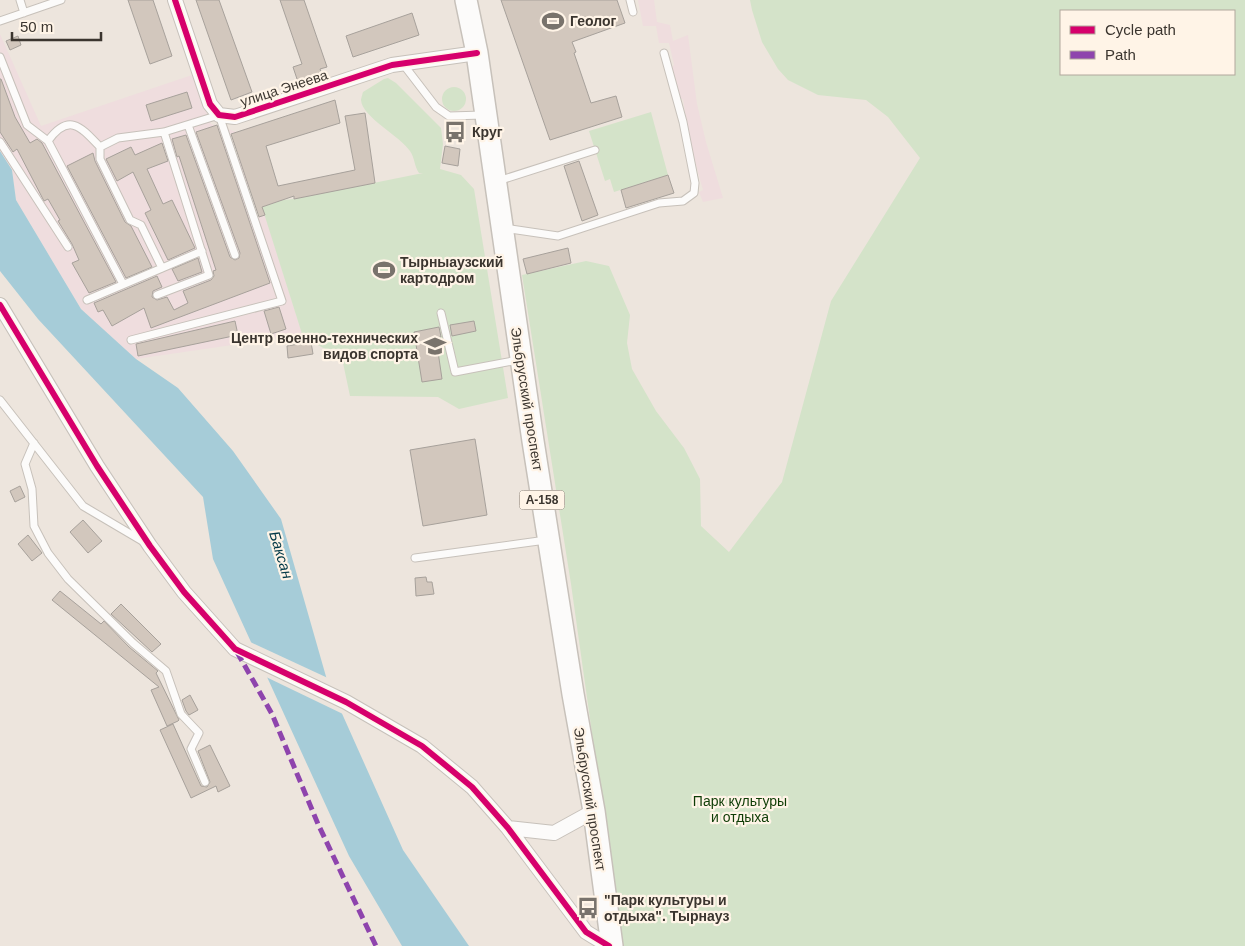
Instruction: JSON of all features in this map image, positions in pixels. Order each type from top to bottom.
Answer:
[{"type":"main road","name":"Эльбрусский проспект","points":[[466,0],[477,53],[501,227],[572,694],[594,811],[611,946]]},
{"type":"street","points":[[175,0],[210,104],[220,115]]},
{"type":"street","name":"улица Энеева","points":[[220,115],[235,117],[392,65],[477,53]]},
{"type":"street","points":[[0,305],[97,466],[150,546],[184,592],[236,650],[346,702],[422,746],[472,787],[508,828],[586,932],[611,946]]},
{"type":"street","points":[[508,828],[554,832],[594,811]]},
{"type":"lane","points":[[20,0],[24,13]]},
{"type":"lane","points":[[0,21],[61,0]]},
{"type":"lane","points":[[630,0],[633,12]]},
{"type":"lane","points":[[501,227],[523,232],[558,236],[659,203],[683,200],[694,193],[695,183],[683,122],[664,53]]},
{"type":"lane","points":[[0,57],[27,125],[48,141],[124,284]]},
{"type":"lane","points":[[403,63],[436,107],[449,116],[485,114]]},
{"type":"lane","points":[[100,147],[118,138],[164,132],[220,115],[282,301],[131,340]]},
{"type":"lane","points":[[48,141],[55,131],[67,124],[79,126],[100,147],[100,159],[130,220],[141,225],[162,268]]},
{"type":"lane","points":[[188,125],[235,255]]},
{"type":"lane","points":[[157,295],[209,276],[164,132]]},
{"type":"lane","points":[[0,142],[68,248]]},
{"type":"lane","points":[[495,182],[595,150]]},
{"type":"lane","points":[[87,300],[202,251]]},
{"type":"lane","points":[[441,314],[455,372],[521,360]]},
{"type":"lane","points":[[0,400],[83,506],[150,546]]},
{"type":"lane","points":[[34,443],[25,464],[32,489],[34,526],[48,553],[68,579],[133,644],[166,671],[181,714],[199,733],[191,749],[205,782]]},
{"type":"lane","points":[[415,558],[549,540]]},
{"type":"shaded area","points":[[638,0],[654,0],[657,22],[670,25],[673,41],[688,35],[697,104],[723,198],[703,202],[699,192],[703,190],[690,144],[683,99],[676,98],[672,67],[674,65],[669,43],[659,43],[656,26],[643,26]]},
{"type":"shaded area","points":[[0,34],[41,126],[192,75],[211,124],[237,132],[230,134],[238,160],[245,158],[254,184],[247,187],[257,218],[265,215],[303,337],[274,339],[136,359],[81,309],[16,200],[12,170],[0,151]]},
{"type":"green space","name":"Парк культуры и отдыха","points":[[750,0],[1245,0],[1245,946],[622,946],[571,584],[522,275],[586,261],[609,266],[630,315],[627,343],[632,369],[656,411],[684,448],[700,479],[701,526],[729,552],[782,482],[831,301],[920,158],[888,117],[866,100],[818,95],[788,80],[778,69],[762,42]]},
{"type":"green space","name":"Тырныаузский картодром","points":[[388,78],[396,83],[441,128],[443,144],[440,169],[461,175],[474,189],[508,398],[459,409],[438,397],[350,396],[342,358],[303,337],[262,207],[283,200],[423,173],[419,173],[412,154],[405,145],[374,120],[363,106],[361,100],[363,92]]},
{"type":"green space","name":"Круг","points":[[454,87],[459,88],[465,94],[465,104],[459,110],[454,111],[449,110],[443,104],[442,99],[443,94],[449,88]]},
{"type":"green space","points":[[651,112],[668,175],[614,192],[610,179],[605,181],[589,131]]},
{"type":"water","name":"Баксан","points":[[0,151],[12,170],[16,200],[81,309],[136,359],[178,388],[233,451],[281,519],[327,680],[403,850],[469,946],[402,946],[349,856],[213,559],[203,497],[38,319],[0,271]]},
{"type":"pier","points":[[248,641],[330,679],[345,715],[264,676]]},
{"type":"building","points":[[128,0],[153,0],[172,56],[150,64]]},
{"type":"building","points":[[196,0],[219,0],[252,92],[231,100]]},
{"type":"building","points":[[280,0],[304,0],[327,67],[320,69],[323,77],[299,85],[293,67],[302,64]]},
{"type":"building","points":[[501,0],[617,0],[625,23],[572,42],[591,103],[616,96],[622,117],[550,140]]},
{"type":"building","points":[[412,13],[419,35],[353,57],[346,36]]},
{"type":"building","points":[[18,36],[21,45],[10,50],[6,41]]},
{"type":"building","points":[[0,79],[15,117],[30,143],[37,139],[42,143],[116,282],[89,293],[72,263],[79,260],[58,221],[60,220],[48,199],[44,201],[17,149],[13,152],[0,132]]},
{"type":"building","points":[[187,92],[192,108],[151,121],[146,105]]},
{"type":"building","points":[[335,100],[340,123],[266,146],[278,186],[355,170],[345,116],[365,113],[375,183],[294,199],[294,196],[262,207],[265,215],[259,217],[231,134]]},
{"type":"building","points":[[217,125],[270,283],[151,328],[144,308],[112,326],[103,310],[98,312],[94,303],[157,276],[162,287],[153,291],[152,297],[157,300],[167,297],[174,310],[188,303],[183,291],[211,280],[214,276],[213,271],[216,270],[172,139],[186,135],[230,257],[235,260],[239,258],[240,253],[196,132]]},
{"type":"building","points":[[162,143],[168,161],[147,169],[163,204],[172,200],[195,248],[168,260],[145,213],[151,210],[133,172],[117,181],[106,159],[131,147],[135,155]]},
{"type":"building","points":[[445,146],[460,149],[458,166],[442,163]]},
{"type":"building","points":[[93,153],[95,161],[125,222],[131,226],[152,267],[126,278],[67,166]]},
{"type":"building","points":[[579,161],[598,215],[582,221],[564,166]]},
{"type":"building","points":[[668,175],[674,193],[626,208],[621,190]]},
{"type":"building","points":[[568,248],[571,263],[527,274],[523,259]]},
{"type":"building","points":[[198,258],[202,272],[178,281],[172,269]]},
{"type":"building","points":[[279,307],[286,329],[271,334],[264,311]]},
{"type":"building","points":[[235,321],[238,335],[138,356],[136,344]]},
{"type":"building","points":[[474,321],[476,331],[452,336],[450,325]]},
{"type":"building","points":[[439,327],[441,337],[436,338],[442,379],[422,382],[414,332]]},
{"type":"building","points":[[311,342],[313,354],[288,358],[287,346]]},
{"type":"building","points":[[475,439],[487,515],[423,526],[410,450]]},
{"type":"building","points":[[20,486],[25,497],[15,502],[10,491]]},
{"type":"building","points":[[83,520],[102,541],[88,553],[70,532]]},
{"type":"building","points":[[28,535],[42,553],[32,561],[18,544]]},
{"type":"building","points":[[426,577],[427,582],[432,582],[434,594],[416,596],[415,578]]},
{"type":"building","points":[[60,591],[101,624],[104,621],[129,647],[158,671],[156,673],[178,721],[167,726],[151,690],[159,687],[52,600]]},
{"type":"building","points":[[121,604],[161,644],[152,652],[111,614]]},
{"type":"building","points":[[190,695],[198,710],[189,715],[182,700]]},
{"type":"building","points":[[173,724],[201,786],[207,787],[210,782],[198,751],[210,745],[230,786],[218,792],[216,786],[191,798],[160,730]]},
{"type":"marked path","points":[[237,652],[272,714],[318,824],[376,946]]},
{"type":"cycle path","points":[[175,0],[210,104],[219,115],[235,117],[392,65],[477,53]]},
{"type":"cycle path","points":[[0,305],[97,466],[150,546],[184,592],[235,649],[346,702],[422,746],[472,787],[508,828],[586,932],[609,946]]},
{"type":"place","name":"Геолог","points":[[553,21]]},
{"type":"place","name":"Круг","points":[[455,132]]},
{"type":"place","name":"Тырныаузский картодром","points":[[384,270]]},
{"type":"place","name":"Центр военно-технических видов спорта","points":[[435,346]]},
{"type":"place","name":"\"Парк культуры и отдыха\". Тырнауз","points":[[588,908]]}]
